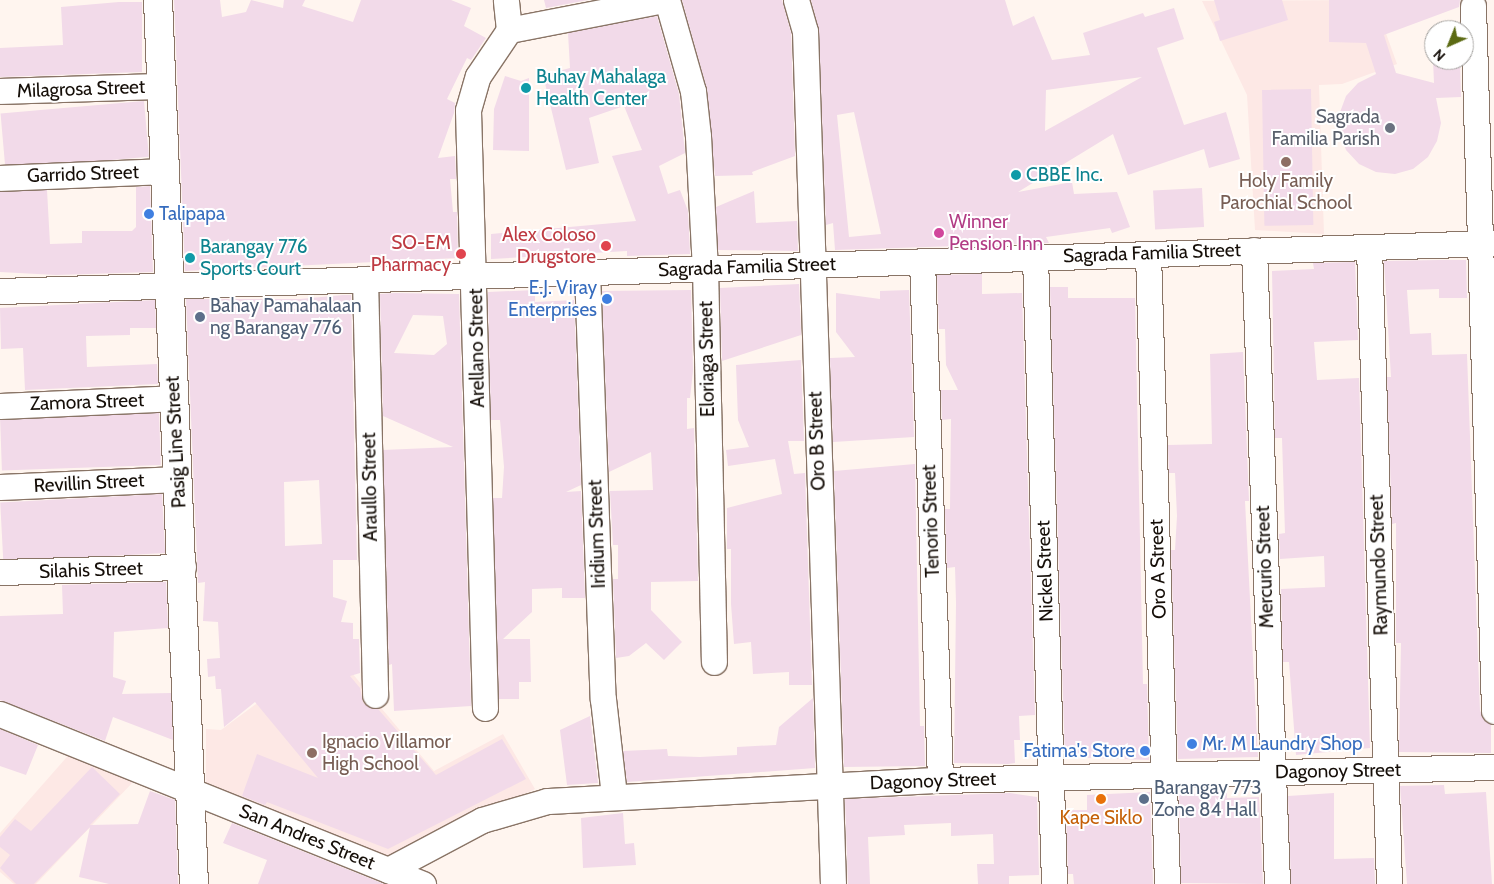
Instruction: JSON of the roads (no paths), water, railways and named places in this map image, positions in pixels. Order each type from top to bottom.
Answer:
[{"type":"main road","name":"Pasig Line Street","points":[[158,0],[171,285],[173,398],[183,567],[194,884]]},
{"type":"street","points":[[506,0],[509,30],[666,0]]},
{"type":"street","name":"Eloriaga Street","points":[[666,0],[693,91],[698,136],[705,268],[714,662]]},
{"type":"street","name":"Oro B Street","points":[[796,0],[806,31],[811,265],[833,884]]},
{"type":"street","points":[[1474,6],[1487,243],[1494,711]]},
{"type":"street","name":"Arellano Street","points":[[485,708],[476,276],[468,110],[478,76],[509,30]]},
{"type":"street","name":"Milagrosa Street","points":[[0,92],[162,86]]},
{"type":"street","name":"Garrido Street","points":[[0,178],[166,171]]},
{"type":"street","name":"Sagrada Familia Street","points":[[0,291],[1487,243]]},
{"type":"street","name":"Raymundo Street","points":[[1368,247],[1390,884]]},
{"type":"street","name":"Mercurio Street","points":[[1254,250],[1277,884]]},
{"type":"street","name":"Oro A Street","points":[[1148,254],[1167,884]]},
{"type":"street","name":"Nickel Street","points":[[1035,258],[1054,884]]},
{"type":"street","name":"Tenorio Street","points":[[922,261],[940,780]]},
{"type":"street","name":"Iridium Street","points":[[587,272],[603,699],[614,796]]},
{"type":"street","name":"Araullo Street","points":[[364,279],[375,695]]},
{"type":"street","name":"Zamora Street","points":[[0,406],[173,398]]},
{"type":"street","name":"Revillin Street","points":[[0,487],[178,479]]},
{"type":"street","name":"Silahis Street","points":[[0,572],[183,567]]},
{"type":"street","name":"San Andres Street","points":[[0,714],[192,789],[423,884]]},
{"type":"street","name":"Dagonoy Street","points":[[388,870],[482,820],[547,801],[940,780],[1494,767]]},
{"type":"place","name":"Buhay Mahalaga Health Center","points":[[526,88]]},
{"type":"place","name":"Sagrada Familia Parish","points":[[1390,128]]},
{"type":"place","name":"Holy Family Parochial School","points":[[1286,162]]},
{"type":"place","name":"CBBE Inc.","points":[[1016,175]]},
{"type":"place","name":"Talipapa","points":[[149,214]]},
{"type":"place","name":"Winner Pension Inn","points":[[939,233]]},
{"type":"place","name":"Alex Coloso Drugstore","points":[[606,246]]},
{"type":"place","name":"SO-EM Pharmacy","points":[[461,254]]},
{"type":"place","name":"Barangay 776 Sports Court","points":[[190,258]]},
{"type":"place","name":"E.J. Viray Enterprises","points":[[607,299]]},
{"type":"place","name":"Bahay Pamahalaan ng Barangay 776","points":[[200,317]]},
{"type":"place","name":"Mr. M Laundry Shop","points":[[1192,744]]},
{"type":"place","name":"Fatima's Store","points":[[1145,751]]},
{"type":"place","name":"Ignacio Villamor High School","points":[[312,753]]},
{"type":"place","name":"Kape Siklo","points":[[1101,799]]},
{"type":"place","name":"Barangay 773 Zone 84 Hall","points":[[1144,799]]}]
